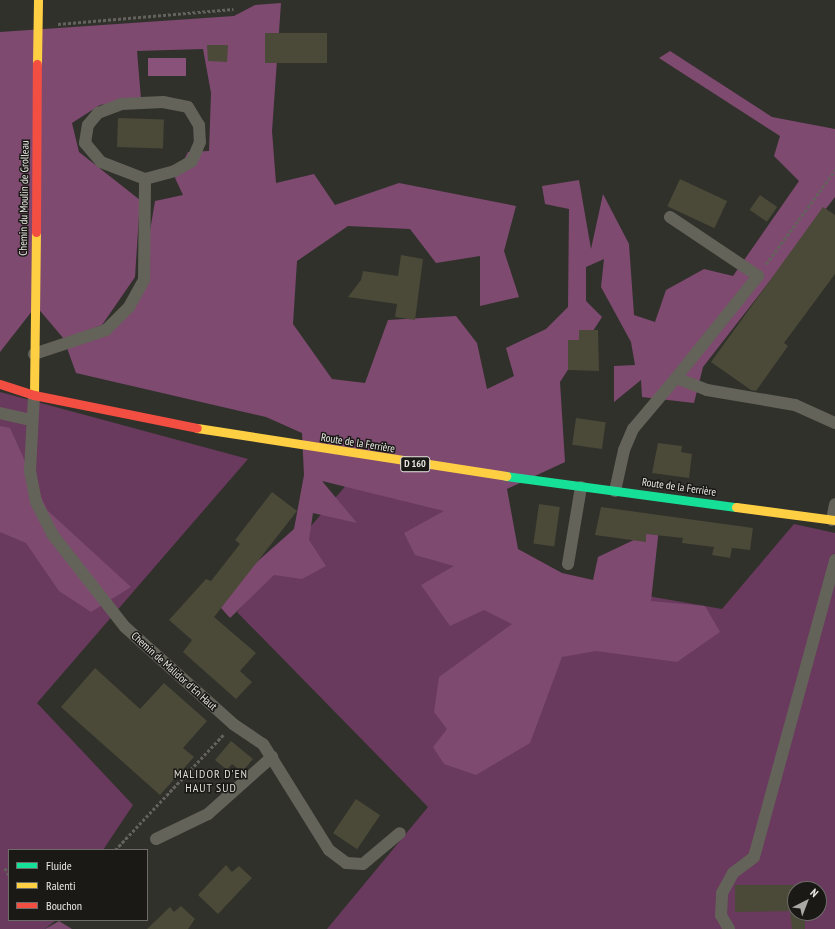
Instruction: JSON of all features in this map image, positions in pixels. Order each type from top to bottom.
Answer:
[{"type":"main road","name":"Chemin du Moulin de Grolleau","points":[[34,395],[38,0]]},
{"type":"main road","name":"Route de la Ferrière","points":[[0,384],[34,395],[161,423],[393,461],[833,520]]},
{"type":"lane","points":[[164,102],[188,107],[199,125],[200,142],[192,160],[175,171],[144,179],[101,162],[85,143],[88,125],[98,114],[121,104],[164,102]]},
{"type":"lane","points":[[34,354],[106,330],[129,307],[144,280],[144,179]]},
{"type":"lane","points":[[615,491],[624,450],[633,429],[758,276],[670,218]]},
{"type":"lane","points":[[676,378],[707,390],[795,405],[835,423]]},
{"type":"lane","name":"Chemin de Malidor d'En Haut","points":[[34,395],[31,420],[30,471],[36,502],[52,534],[125,627],[233,724],[263,744],[329,850],[346,863],[363,864],[400,833]]},
{"type":"lane","points":[[0,413],[31,420]]},
{"type":"lane","points":[[568,564],[582,487]]},
{"type":"lane","points":[[833,520],[835,504]]},
{"type":"lane","points":[[729,929],[721,915],[722,893],[733,873],[754,857],[835,560]]},
{"type":"lane","points":[[156,838],[208,814],[272,757]]},
{"type":"path","points":[[38,26],[233,9]]},
{"type":"path","points":[[758,276],[835,170]]},
{"type":"path","points":[[116,849],[194,770],[233,724]]},
{"type":"path","points":[[4,868],[8,873]]},
{"type":"shaded area","points":[[281,3],[272,131],[276,183],[314,174],[335,205],[399,183],[516,206],[504,251],[519,297],[480,306],[480,256],[436,263],[410,229],[348,226],[297,261],[293,324],[332,379],[365,383],[388,320],[456,316],[477,343],[487,389],[514,376],[506,348],[546,329],[568,307],[569,209],[545,204],[542,186],[579,180],[591,249],[603,194],[629,244],[634,315],[655,322],[666,290],[704,269],[733,276],[799,181],[774,156],[780,136],[659,58],[670,51],[772,117],[835,129],[835,197],[703,367],[694,403],[642,397],[641,380],[614,402],[614,366],[635,365],[631,342],[601,287],[604,259],[586,267],[586,301],[602,317],[560,382],[565,462],[507,489],[518,549],[562,573],[593,580],[598,557],[659,528],[651,601],[705,606],[720,632],[677,662],[596,651],[562,657],[530,743],[476,775],[444,764],[433,747],[447,729],[434,712],[439,677],[512,624],[484,610],[450,626],[421,585],[454,566],[415,555],[404,533],[444,511],[322,481],[357,523],[313,513],[309,540],[326,566],[302,579],[274,575],[230,618],[214,600],[294,529],[304,475],[302,433],[266,417],[76,373],[67,348],[111,331],[140,291],[155,201],[183,195],[175,178],[188,152],[209,151],[211,93],[203,49],[137,51],[141,99],[100,105],[72,123],[79,152],[140,200],[135,277],[102,325],[64,339],[36,306],[0,352],[0,32],[234,16],[255,5]]},
{"type":"shaded area","points":[[148,58],[186,58],[186,76],[148,76]]},
{"type":"shaded area","points":[[0,392],[248,459],[37,703],[133,805],[104,849],[8,849],[8,921],[55,921],[45,929],[0,929]]},
{"type":"shaded area","points":[[0,426],[10,428],[47,510],[131,587],[91,612],[59,591],[26,543],[0,532]]},
{"type":"shaded area","points":[[355,475],[492,490],[500,570],[722,609],[794,524],[835,533],[835,929],[327,929],[428,807],[237,612]]},
{"type":"shaded area","points":[[59,921],[72,929],[45,929],[54,924]]},
{"type":"building","points":[[265,33],[327,33],[327,63],[265,63]]},
{"type":"building","points":[[207,45],[228,45],[227,62],[208,61]]},
{"type":"building","points":[[118,118],[164,120],[163,149],[117,147]]},
{"type":"building","points":[[680,179],[727,201],[714,228],[667,206]]},
{"type":"building","points":[[760,195],[777,207],[767,222],[750,210]]},
{"type":"building","points":[[823,207],[835,215],[835,274],[784,343],[788,346],[756,391],[751,390],[711,362]]},
{"type":"building","points":[[401,255],[423,259],[415,320],[395,317],[397,304],[348,297],[361,280],[363,271],[398,276]]},
{"type":"building","points":[[579,330],[598,330],[599,371],[568,370],[568,340],[579,340]]},
{"type":"building","points":[[576,418],[606,422],[602,449],[572,445]]},
{"type":"building","points":[[658,443],[682,446],[681,452],[692,454],[689,478],[652,473]]},
{"type":"building","points":[[272,492],[297,511],[214,617],[256,653],[240,671],[252,682],[236,699],[183,652],[192,640],[169,620],[206,579],[211,581],[240,544],[235,540]]},
{"type":"building","points":[[539,504],[560,507],[554,547],[533,544]]},
{"type":"building","points":[[601,507],[753,528],[750,550],[732,548],[730,558],[712,555],[714,547],[682,543],[683,538],[646,534],[646,542],[595,535]]},
{"type":"building","points":[[95,668],[140,709],[164,683],[207,721],[183,748],[194,757],[160,795],[61,707]]},
{"type":"building","points":[[231,741],[253,759],[242,772],[232,764],[227,770],[215,760]]},
{"type":"building","points":[[356,799],[380,815],[357,849],[333,833]]},
{"type":"building","points":[[226,865],[232,872],[239,866],[252,878],[218,914],[198,895]]},
{"type":"building","points":[[735,885],[787,885],[787,911],[735,912]]},
{"type":"building","points":[[181,906],[195,919],[188,929],[147,929],[170,907],[174,912]]},
{"type":"building","points":[[791,921],[805,921],[805,929],[792,929]]},
{"type":"traffic: fast","points":[[506,476],[736,507]]},
{"type":"traffic: slow","points":[[37,64],[38,0]]},
{"type":"traffic: slow","points":[[34,395],[36,232]]},
{"type":"traffic: slow","points":[[197,428],[506,476]]},
{"type":"traffic: slow","points":[[736,507],[835,520]]},
{"type":"traffic: jam","points":[[36,232],[37,64]]},
{"type":"traffic: jam","points":[[0,384],[34,395],[197,428]]},
{"type":"district","name":"MALIDOR D'EN HAUT SUD","points":[[211,781]]}]
